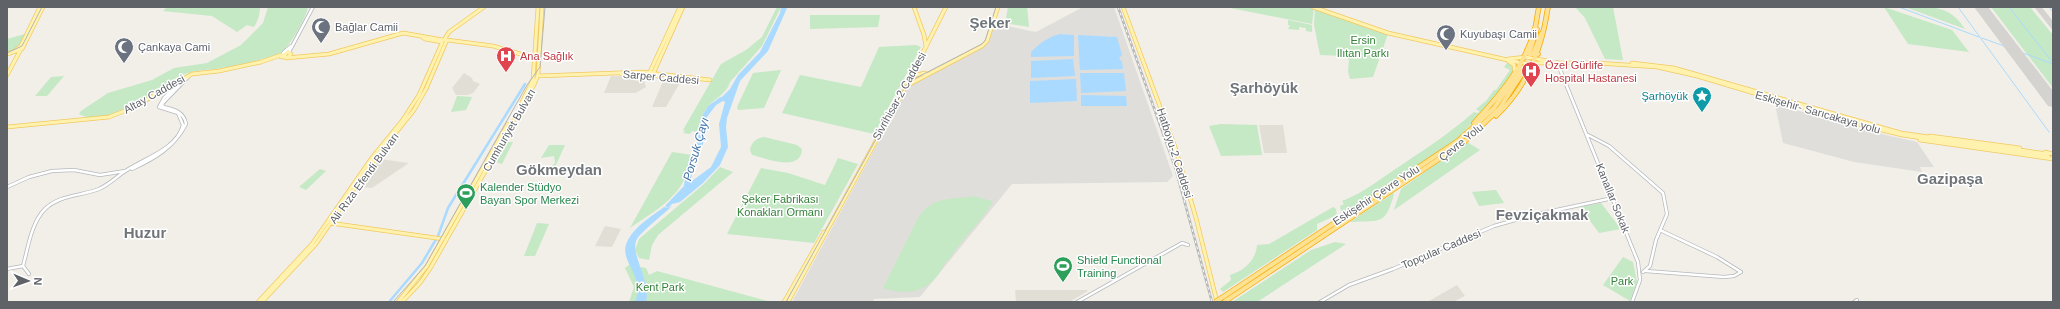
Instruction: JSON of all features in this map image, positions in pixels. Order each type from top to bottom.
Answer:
[{"type":"highway","points":[[1533,57],[1535,27],[1540,7]]},
{"type":"highway","points":[[1521,71],[1533,57],[1547,7]]},
{"type":"highway","points":[[1521,71],[1522,60],[1533,57]]},
{"type":"highway","name":"Eskişehir Çevre Yolu","points":[[1224,300],[1342,217],[1433,159],[1467,133],[1494,108],[1521,71]]},
{"type":"highway","name":"Çevre Yolu","points":[[1342,224],[1437,162],[1481,127],[1499,109],[1521,71]]},
{"type":"highway","name":"Eskişehir Çevre Yolu","points":[[1216,302],[1224,300],[1342,224]]},
{"type":"main road","points":[[7,53],[18,50],[24,45],[41,7]]},
{"type":"main road","points":[[445,41],[449,32],[485,7]]},
{"type":"main road","name":"Cumhuriyet Bulvarı","points":[[535,77],[538,7]]},
{"type":"main road","name":"Cumhuriyet Bulvarı","points":[[402,302],[420,283],[535,77],[542,7]]},
{"type":"main road","points":[[651,74],[680,7]]},
{"type":"main road","points":[[651,74],[683,7]]},
{"type":"main road","points":[[914,7],[924,35],[926,48]]},
{"type":"main road","points":[[926,48],[946,7]]},
{"type":"main road","points":[[912,76],[923,74],[980,45],[987,35],[996,7]]},
{"type":"main road","points":[[906,86],[982,46],[987,41],[996,7]]},
{"type":"main road","name":"Hatboyu-2 Caddesi","points":[[1123,7],[1175,147],[1196,218],[1216,302]]},
{"type":"main road","points":[[1314,7],[1399,35],[1508,59],[1522,60],[1527,64],[1533,57]]},
{"type":"main road","points":[[1314,7],[1388,33],[1507,60],[1522,60],[1533,57],[1556,62]]},
{"type":"main road","points":[[282,56],[286,58],[302,58],[339,51],[380,37],[403,33],[420,35],[425,39],[493,46],[524,55],[536,56]]},
{"type":"main road","name":"Ali Rıza Efendi Bulvarı","points":[[262,302],[316,244],[374,160],[419,103],[445,41]]},
{"type":"main road","name":"Ali Rıza Efendi Bulvarı","points":[[258,302],[312,244],[371,159],[402,121],[419,94],[445,41]]},
{"type":"main road","name":"Sivrihisar-2 Caddesi","points":[[788,302],[926,48]]},
{"type":"main road","name":"Sivrihisar-2 Caddesi","points":[[784,302],[926,48]]},
{"type":"main road","points":[[7,75],[18,50]]},
{"type":"main road","points":[[282,56],[290,53],[302,58]]},
{"type":"main road","points":[[286,58],[290,53]]},
{"type":"main road","name":"Altay Caddesi","points":[[7,128],[60,121],[101,118],[119,114],[145,101],[191,74],[219,71],[282,56]]},
{"type":"main road","points":[[1533,57],[1556,62]]},
{"type":"main road","points":[[1533,57],[1542,63],[1556,62]]},
{"type":"main road","points":[[1507,60],[1521,71]]},
{"type":"main road","name":"Eskişehir- Sarıcakaya yolu","points":[[1556,62],[1588,62],[1644,63],[1674,68],[1881,128],[1935,138],[2048,155],[1927,140],[1872,128],[1672,70],[1643,65],[1588,62]]},
{"type":"main road","points":[[537,68],[546,76]]},
{"type":"main road","name":"Sarper Caddesi","points":[[535,77],[613,73],[651,74],[709,80]]},
{"type":"main road","points":[[1872,128],[1898,136],[1927,142],[2053,160]]},
{"type":"main road","points":[[1881,128],[2053,154]]},
{"type":"main road","points":[[330,223],[445,239]]},
{"type":"main road","name":"Cumhuriyet Bulvarı","points":[[398,302],[417,282],[445,239]]},
{"type":"street","points":[[282,56],[292,45],[313,7]]},
{"type":"street","points":[[290,53],[292,45]]},
{"type":"street","name":"Kanallar Sokak","points":[[1556,62],[1638,262],[1640,280],[1632,302]]},
{"type":"street","points":[[7,187],[29,177],[52,171],[74,170],[100,175],[140,166],[166,150],[182,133],[186,124],[183,115],[175,109],[163,107],[162,104],[191,74]]},
{"type":"street","points":[[23,266],[40,217],[45,209],[63,200],[105,186],[127,170],[158,152],[179,134],[183,127],[178,113],[161,108],[159,104],[187,76]]},
{"type":"street","points":[[1587,135],[1609,146],[1663,193],[1667,214],[1660,230],[1650,266],[1644,272],[1722,278],[1736,276],[1741,272],[1739,269],[1727,262],[1660,230]]},
{"type":"street","name":"Topçular Caddesi","points":[[1320,302],[1349,285],[1393,269],[1494,226],[1533,215],[1613,198]]},
{"type":"street","points":[[1077,302],[1182,243],[1188,245]]},
{"type":"street","points":[[7,269],[23,266]]},
{"type":"street","points":[[23,266],[29,274]]},
{"type":"shaded area","points":[[1083,7],[1114,7],[1173,176],[1167,182],[1012,184],[920,297],[874,299],[873,302],[792,302],[907,89],[912,84],[983,47],[987,43],[992,26],[997,24],[1036,32]]},
{"type":"shaded area","points":[[464,73],[472,78],[473,81],[480,84],[473,93],[467,95],[456,95],[452,88]]},
{"type":"shaded area","points":[[611,76],[643,77],[646,87],[636,93],[604,93]]},
{"type":"shaded area","points":[[664,79],[681,81],[666,107],[652,107]]},
{"type":"shaded area","points":[[1775,104],[1868,131],[1917,142],[1934,167],[1920,167],[1922,172],[1854,162],[1783,143]]},
{"type":"shaded area","points":[[1259,125],[1283,125],[1287,153],[1264,153]]},
{"type":"shaded area","points":[[379,159],[409,163],[372,188],[359,187]]},
{"type":"shaded area","points":[[605,226],[621,229],[612,247],[595,246]]},
{"type":"shaded area","points":[[1457,285],[1465,296],[1453,302],[1429,301]]},
{"type":"shaded area","points":[[1015,290],[1088,291],[1069,302],[1016,302]]},
{"type":"green space","points":[[167,7],[260,7],[260,12],[254,27],[247,25],[237,32],[212,16],[163,11]]},
{"type":"green space","points":[[268,7],[308,7],[297,32],[284,50],[280,53],[267,58],[184,74],[131,106],[104,117],[91,117],[79,114],[81,111],[108,93],[152,80],[174,68],[207,63],[241,45],[263,23]]},
{"type":"green space","points":[[777,7],[781,7],[762,46],[730,82],[726,90],[707,108],[702,117],[698,132],[692,131],[690,134],[683,133],[685,131],[683,130],[721,64],[746,50],[762,37]]},
{"type":"green space","points":[[1008,7],[1027,7],[1029,27],[1005,23]]},
{"type":"green space","points":[[1225,7],[1314,7],[1312,24]]},
{"type":"green space","points":[[1575,7],[1613,7],[1623,60],[1605,59],[1585,18]]},
{"type":"green space","points":[[1884,7],[1952,30],[1969,52],[1908,44]]},
{"type":"green space","points":[[1905,7],[1931,7],[1946,11],[1953,15],[1965,29]]},
{"type":"green space","points":[[1991,7],[2030,7],[2053,35],[2053,88]]},
{"type":"green space","name":"Ersin Ilıtan Parkı","points":[[1315,9],[1388,34],[1373,77],[1350,79],[1348,71],[1349,60],[1344,56],[1320,55],[1314,25]]},
{"type":"green space","points":[[810,15],[880,15],[878,27],[810,29]]},
{"type":"green space","points":[[1288,20],[1312,25],[1312,32],[1306,31],[1306,28],[1299,27],[1299,30],[1288,29],[1290,25],[1288,25]]},
{"type":"green space","points":[[25,34],[19,46],[7,52],[7,39]]},
{"type":"green space","points":[[916,45],[921,47],[874,134],[782,113],[800,75],[861,87],[879,47]]},
{"type":"green space","points":[[1508,62],[1514,67],[1513,74],[1488,106],[1458,138],[1432,157],[1345,212],[1341,211],[1340,206],[1344,204],[1342,201],[1377,182],[1437,141],[1474,112],[1480,112],[1476,109],[1486,101],[1494,90],[1496,90],[1510,70],[1504,67]]},
{"type":"green space","points":[[781,70],[764,108],[738,110],[737,107],[753,73]]},
{"type":"green space","points":[[64,76],[47,96],[35,96],[51,77]]},
{"type":"green space","points":[[457,96],[472,97],[466,110],[451,112]]},
{"type":"green space","points":[[1221,124],[1257,125],[1262,155],[1221,156],[1209,126]]},
{"type":"green space","points":[[764,137],[797,145],[802,149],[800,156],[796,160],[782,162],[752,155],[750,150],[753,143],[759,138]]},
{"type":"green space","points":[[503,142],[513,142],[502,164],[492,161]]},
{"type":"green space","points":[[1467,142],[1480,150],[1394,210],[1401,189]]},
{"type":"green space","points":[[549,145],[565,145],[555,167],[551,167],[555,163],[554,156],[541,158]]},
{"type":"green space","points":[[672,152],[692,155],[684,180],[674,195],[630,228]]},
{"type":"green space","name":"Şeker Fabrikası Konakları Ormanı","points":[[838,158],[858,164],[814,243],[727,234],[761,168],[788,173],[825,185]]},
{"type":"green space","points":[[720,167],[733,172],[658,235],[652,245],[649,260],[639,258],[635,250],[639,239],[704,184]]},
{"type":"green space","points":[[320,169],[326,171],[306,190],[299,187]]},
{"type":"green space","points":[[1496,190],[1504,203],[1479,206],[1472,192]]},
{"type":"green space","points":[[1393,193],[1394,194],[1388,212],[1380,219],[1375,221],[1350,222]]},
{"type":"green space","points":[[974,196],[992,201],[991,205],[948,261],[946,261],[941,271],[935,278],[921,289],[913,291],[894,291],[883,288],[919,216],[925,209],[938,201]]},
{"type":"green space","points":[[1601,203],[1621,229],[1599,233],[1580,207]]},
{"type":"green space","points":[[1333,207],[1336,209],[1337,215],[1317,224],[1317,230],[1223,292],[1220,289],[1231,280],[1230,275],[1240,271],[1252,260],[1257,245],[1269,244]]},
{"type":"green space","points":[[537,223],[549,224],[535,256],[524,256]]},
{"type":"green space","points":[[1335,242],[1346,244],[1257,302],[1232,302],[1311,250]]},
{"type":"green space","name":"Park","points":[[1623,257],[1633,262],[1637,282],[1630,301],[1603,285]]},
{"type":"green space","name":"Kent Park","points":[[629,265],[646,268],[649,275],[657,271],[771,302],[629,302],[634,287],[625,268]]},
{"type":"water","points":[[781,7],[787,8],[768,51],[740,81],[727,118],[726,127],[728,147],[720,165],[703,183],[680,202],[672,204],[668,208],[665,206],[684,186],[688,178],[692,159],[699,147],[706,113],[730,89],[738,75],[760,52],[780,13]],"holes":[[[723,101],[725,102],[719,124],[721,147],[711,167],[692,181],[691,179],[695,159],[703,144],[707,117],[716,105]]]},
{"type":"water","points":[[1060,34],[1074,35],[1074,56],[1031,57],[1031,52],[1041,43]]},
{"type":"water","points":[[1078,35],[1117,37],[1122,55],[1119,58],[1122,62],[1123,69],[1080,70]]},
{"type":"water","points":[[1073,59],[1075,76],[1031,78],[1031,61]]},
{"type":"water","points":[[1080,73],[1124,73],[1126,91],[1081,93]]},
{"type":"water","points":[[1076,79],[1077,101],[1030,103],[1030,81]]},
{"type":"water","points":[[1081,95],[1126,96],[1127,106],[1081,106]]},
{"type":"water","points":[[672,206],[639,236],[635,245],[647,294],[646,302],[635,302],[638,292],[637,284],[628,262],[625,248],[628,240],[635,230],[664,207],[668,208]]},
{"type":"waterway","points":[[1899,7],[1979,37]]},
{"type":"waterway","points":[[1958,7],[2049,132]]},
{"type":"waterway","points":[[2009,7],[2053,63]]},
{"type":"waterway","points":[[2049,7],[2053,12]]},
{"type":"waterway","points":[[1982,38],[2004,46]]},
{"type":"waterway","points":[[2023,53],[2053,64]]},
{"type":"waterway","points":[[389,302],[422,263],[438,236],[448,208],[525,84]]},
{"type":"waterway","name":"Porsuk Çayı","points":[[686,185],[690,163],[699,145],[703,118],[710,107],[721,99]]},
{"type":"taxiway","points":[[2038,7],[2053,26]]},
{"type":"runway","points":[[1981,7],[2053,102]]},
{"type":"tram line","points":[[7,53],[22,46],[42,7]]},
{"type":"tram line","points":[[393,302],[425,266],[527,85],[540,67],[545,7]]},
{"type":"tram line","points":[[786,302],[906,85],[914,79],[982,44],[985,41],[996,7]]},
{"type":"railway","points":[[1118,7],[1175,167],[1212,302]]},
{"type":"place","name":"Bağlar Camii","points":[[321,44]]},
{"type":"place","name":"Kuyubaşı Camii","points":[[1446,51]]},
{"type":"place","name":"Çankaya Cami","points":[[124,64]]},
{"type":"place","name":"Ana Sağlık","points":[[506,73]]},
{"type":"place","name":"Özel Gürlife Hospital Hastanesi","points":[[1531,88]]},
{"type":"place","name":"Şarhöyük","points":[[1702,113]]},
{"type":"place","name":"Kalender Stüdyo Bayan Spor Merkezi","points":[[466,210]]},
{"type":"place","name":"Shield Functional Training","points":[[1063,283]]},
{"type":"district","name":"Şeker","points":[[990,22]]},
{"type":"district","name":"Şarhöyük","points":[[1264,87]]},
{"type":"district","name":"Gökmeydan","points":[[559,169]]},
{"type":"district","name":"Gazipaşa","points":[[1950,178]]},
{"type":"district","name":"Fevziçakmak","points":[[1542,214]]},
{"type":"district","name":"Huzur","points":[[145,232]]}]
